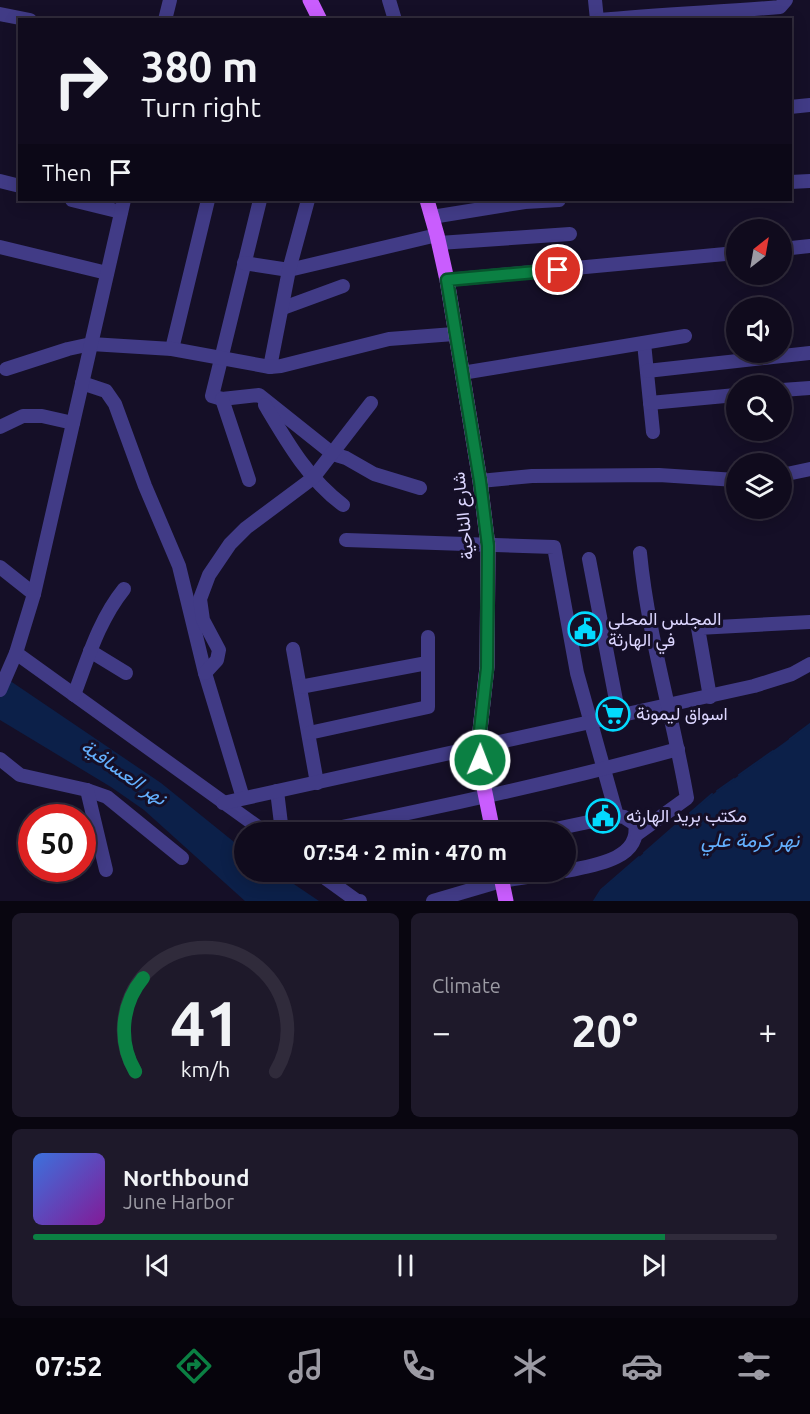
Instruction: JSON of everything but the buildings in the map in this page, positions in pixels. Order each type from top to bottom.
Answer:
[{"type":"main road","points":[[312,1],[319,18]]},
{"type":"main road","name":"شارع الناحية","points":[[427,201],[447,280],[480,481],[488,546],[487,668],[478,748],[491,822]]},
{"type":"street","points":[[166,18],[170,0]]},
{"type":"street","points":[[389,0],[394,18]]},
{"type":"street","points":[[595,0],[598,18]]},
{"type":"street","points":[[609,18],[669,7],[712,13],[780,7],[786,0]]},
{"type":"street","points":[[0,14],[20,18]]},
{"type":"street","points":[[792,107],[810,105]]},
{"type":"street","points":[[0,181],[18,186]]},
{"type":"street","points":[[792,182],[810,181]]},
{"type":"street","points":[[0,690],[16,653],[34,594],[123,206],[80,201]]},
{"type":"street","points":[[172,349],[208,201]]},
{"type":"street","points":[[260,201],[212,396],[222,399],[259,395],[333,454],[346,458],[375,474],[420,488]]},
{"type":"street","points":[[270,368],[289,270],[309,201]]},
{"type":"street","points":[[432,217],[542,201]]},
{"type":"street","points":[[244,263],[289,270],[438,239],[570,234]]},
{"type":"street","points":[[792,248],[810,246]]},
{"type":"street","points":[[0,247],[107,273]]},
{"type":"street","points":[[447,280],[726,254]]},
{"type":"street","points":[[283,308],[343,286]]},
{"type":"street","points":[[6,369],[91,344],[172,349],[270,368],[389,339],[454,333]]},
{"type":"street","points":[[462,373],[685,336]]},
{"type":"street","points":[[644,343],[653,432]]},
{"type":"street","points":[[647,371],[810,353]]},
{"type":"street","points":[[82,383],[106,391],[115,404],[178,566],[205,673],[243,798]]},
{"type":"street","points":[[792,389],[810,388]]},
{"type":"street","points":[[259,395],[297,460],[343,506]]},
{"type":"street","points":[[650,403],[726,396]]},
{"type":"street","points":[[222,399],[249,480]]},
{"type":"street","points":[[205,673],[217,660],[219,650],[203,620],[200,598],[209,575],[230,544],[246,528],[313,478],[371,403]]},
{"type":"street","points":[[0,427],[23,416],[42,416],[73,423]]},
{"type":"street","points":[[792,473],[810,469]]},
{"type":"street","points":[[480,481],[532,476],[647,475],[726,479]]},
{"type":"street","points":[[346,540],[554,547],[577,673],[616,816]]},
{"type":"street","points":[[576,869],[604,864],[619,855],[632,843],[637,834],[687,798],[644,596],[640,553]]},
{"type":"street","points":[[589,559],[618,716]]},
{"type":"street","points":[[0,567],[34,594]]},
{"type":"street","points":[[74,695],[90,651],[110,607],[124,589]]},
{"type":"street","points":[[710,697],[698,628],[810,622]]},
{"type":"street","points":[[309,733],[428,707],[428,637]]},
{"type":"street","points":[[293,649],[318,783]]},
{"type":"street","points":[[90,651],[126,673]]},
{"type":"street","points":[[16,653],[251,822]]},
{"type":"street","points":[[300,687],[427,663]]},
{"type":"street","points":[[224,802],[710,697],[792,674],[810,664]]},
{"type":"street","points":[[366,822],[486,797],[678,749]]},
{"type":"street","points":[[0,759],[20,775],[87,790],[106,797],[182,858]]},
{"type":"street","points":[[87,790],[106,870]]},
{"type":"street","points":[[277,791],[281,822]]},
{"type":"street","points":[[576,825],[616,816],[624,817],[635,824],[637,834]]},
{"type":"street","points":[[332,882],[360,901]]},
{"type":"street","points":[[433,901],[522,882]]},
{"type":"water","name":"نهر العسافية","points":[[0,674],[161,783],[234,842],[234,882],[291,882],[319,901],[245,901],[144,810],[111,787],[0,720]]},
{"type":"water","name":"نهر كرمة علي","points":[[810,724],[810,901],[594,901],[601,890],[705,800]]},
{"type":"waterway","points":[[790,739],[810,724]]},
{"type":"waterway","points":[[739,775],[773,751]]},
{"type":"waterway","points":[[717,791],[734,779]]},
{"type":"waterway","points":[[689,814],[712,794]]},
{"type":"waterway","points":[[644,853],[684,818]]},
{"type":"waterway","points":[[594,901],[601,890],[639,857]]},
{"type":"place","name":"المجلس المحلي في الهارثة","points":[[585,629]]},
{"type":"place","name":"اسواق ليمونة","points":[[613,714]]},
{"type":"place","name":"مكتب بريد الهارثه","points":[[603,816]]},
{"type":"route","points":[[480,760],[478,748],[487,668],[488,546],[480,481],[447,280],[558,270]]}]
